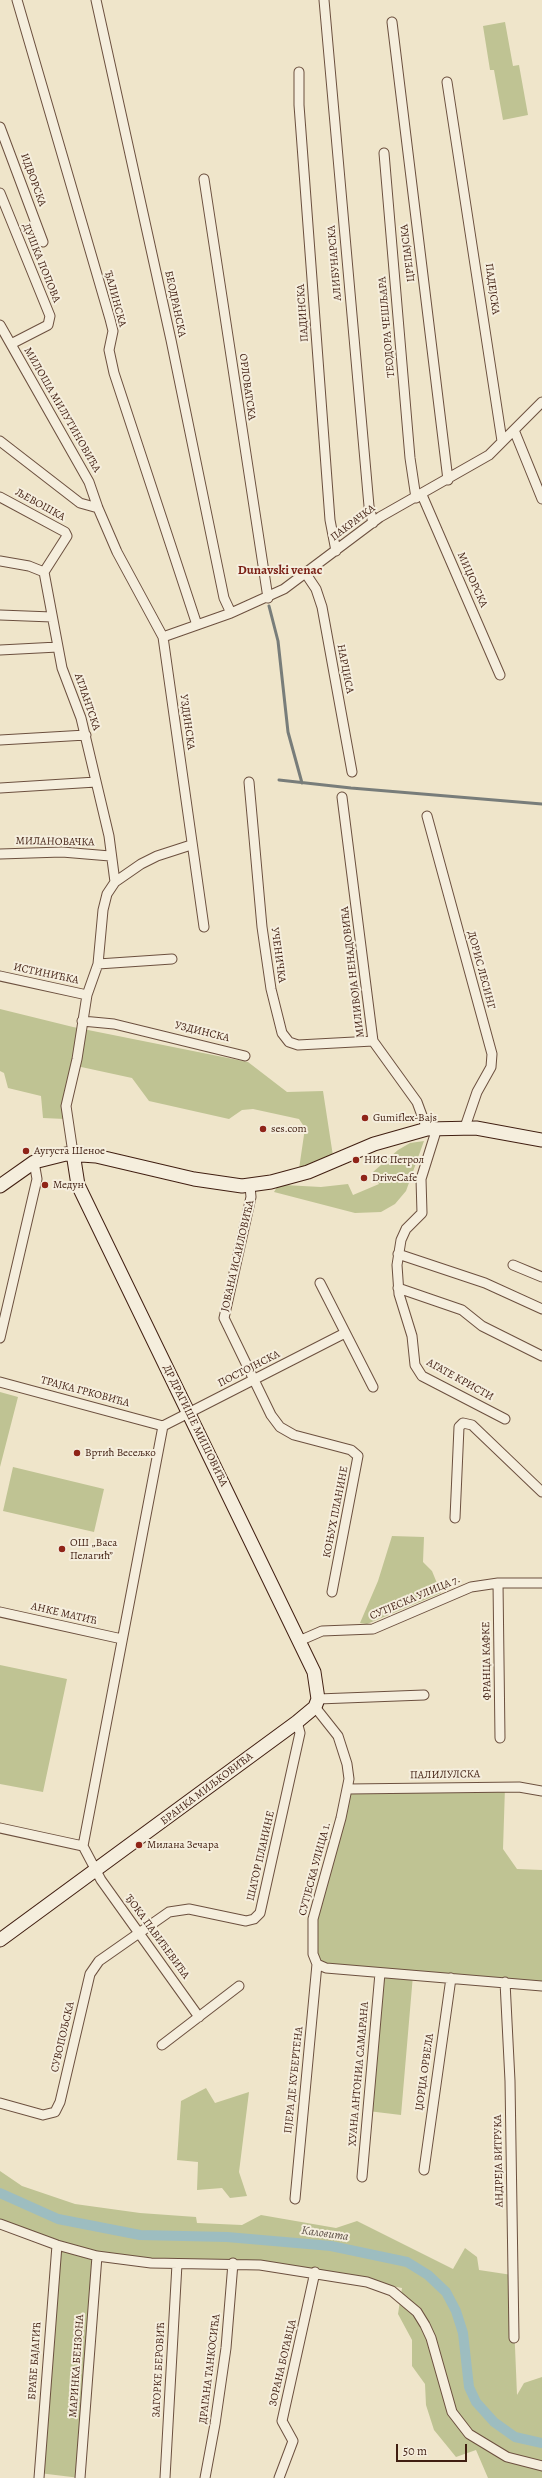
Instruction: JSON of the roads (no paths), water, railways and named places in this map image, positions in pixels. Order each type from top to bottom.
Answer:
[{"type":"street","name":"ЂАЛИНСКА","points":[[17,0],[110,319],[113,331],[109,350],[114,373],[160,508],[197,625]]},
{"type":"street","name":"БЕОДРАНСКА","points":[[96,0],[169,332],[224,598],[231,613]]},
{"type":"street","name":"АЛИБУНАРСКА","points":[[324,0],[369,506],[373,523]]},
{"type":"street","name":"ЦРЕПАЈСКА","points":[[392,22],[448,480]]},
{"type":"street","name":"ПАДИНСКА","points":[[298,72],[299,105],[330,513],[336,551]]},
{"type":"street","name":"ПАДЕЈСКА","points":[[447,82],[502,441]]},
{"type":"street","name":"ИДВОРСКА","points":[[0,128],[43,242]]},
{"type":"street","name":"ТЕОДОРА ЧЕШЉАРА","points":[[384,153],[410,458],[419,497]]},
{"type":"street","name":"ОРЛОВАТСКА","points":[[204,179],[268,598]]},
{"type":"street","name":"ДУШКА ПОПОВА","points":[[0,193],[50,316],[48,325],[10,344]]},
{"type":"street","name":"МИЛОША МИЛУТИНОВИЋА","points":[[0,325],[89,482],[98,508]]},
{"type":"street","name":"ПАКРАЧКА","points":[[163,637],[268,598],[306,574],[373,523],[489,455],[542,402]]},
{"type":"street","points":[[514,430],[542,498]]},
{"type":"street","points":[[0,441],[80,503],[98,508]]},
{"type":"street","name":"ЉЕВОШКА","points":[[0,497],[65,532],[67,536],[44,572]]},
{"type":"street","name":"МИЏОРСКА","points":[[419,497],[500,675]]},
{"type":"street","name":"УЗДИНСКА","points":[[98,508],[117,552],[163,637],[204,927]]},
{"type":"street","points":[[0,561],[29,566],[44,572]]},
{"type":"street","name":"АТЛАНТСКА","points":[[44,572],[66,681],[74,698],[86,735],[109,836],[110,856],[115,882]]},
{"type":"street","name":"НАРЦИСА","points":[[306,574],[316,588],[322,608],[352,772]]},
{"type":"street","points":[[0,615],[52,617]]},
{"type":"street","points":[[0,650],[58,647]]},
{"type":"street","points":[[0,740],[86,735]]},
{"type":"street","points":[[0,788],[96,782]]},
{"type":"street","name":"УЧЕНИЧКА","points":[[249,782],[262,927],[271,989],[282,1033],[292,1044],[298,1045],[373,1041]]},
{"type":"street","name":"МИЛИВОЈА НЕНАДОВИЋА","points":[[342,797],[373,1041],[417,1102],[432,1129]]},
{"type":"street","name":"ДОРИС ЛЕСИНГ","points":[[427,816],[492,1054],[491,1067],[477,1092],[465,1127]]},
{"type":"street","points":[[73,1153],[66,1106],[77,1059],[82,1021],[88,995],[98,964],[104,903],[115,882],[126,873],[157,856],[192,845]]},
{"type":"street","name":"МИЛАНОВАЧКА","points":[[0,854],[62,852],[110,856]]},
{"type":"street","points":[[98,964],[172,959]]},
{"type":"street","name":"ИСТИНИЋКА","points":[[0,976],[88,995]]},
{"type":"street","name":"УЗДИНСКА","points":[[82,1021],[114,1024],[244,1056]]},
{"type":"street","points":[[250,1186],[308,1172],[374,1144],[432,1129],[465,1127],[542,1140]]},
{"type":"street","name":"АГАТЕ КРИСТИ","points":[[432,1129],[421,1179],[422,1213],[406,1229],[398,1254],[396,1269],[398,1288],[411,1332],[414,1361],[419,1373],[505,1419]]},
{"type":"street","name":"ЈОВАНА ИСАИЛОВИЋА","points":[[0,1186],[34,1162],[53,1156],[73,1153],[96,1156],[214,1183],[250,1186],[251,1197],[224,1318],[253,1380]]},
{"type":"street","name":"ДР ДРАГИШЕ МИШОВИЋА","points":[[73,1153],[78,1185],[314,1672],[317,1703]]},
{"type":"street","points":[[0,1338],[37,1179],[34,1162]]},
{"type":"street","points":[[398,1254],[485,1283],[542,1309]]},
{"type":"street","points":[[514,1264],[542,1277]]},
{"type":"street","points":[[320,1283],[372,1387]]},
{"type":"street","points":[[398,1288],[462,1310],[482,1326],[542,1356]]},
{"type":"street","name":"ПОСТОЈНСКА","points":[[163,1426],[345,1333]]},
{"type":"street","name":"КОЊУХ ПЛАНИНЕ","points":[[253,1380],[271,1415],[280,1427],[294,1435],[350,1450],[358,1456],[332,1592]]},
{"type":"street","name":"ТРАЈКА ГРКОВИЋА","points":[[0,1382],[163,1426]]},
{"type":"street","points":[[455,1518],[459,1427],[463,1423],[472,1425],[542,1492]]},
{"type":"street","points":[[0,1828],[84,1846],[163,1426]]},
{"type":"street","name":"СУТЈЕСКА УЛИЦА 7.","points":[[299,1641],[322,1632],[373,1629],[450,1594],[471,1587],[498,1583],[542,1582]]},
{"type":"street","name":"ФРАНЦА КАФКЕ","points":[[498,1583],[500,1738]]},
{"type":"street","name":"АНКЕ МАТИЋ","points":[[0,1612],[122,1639]]},
{"type":"street","points":[[317,1703],[424,1695]]},
{"type":"street","name":"БРАНКА МИЉКОВИЋА","points":[[0,1940],[96,1872],[297,1722],[317,1703]]},
{"type":"street","name":"СУТЈЕСКА УЛИЦА 1.","points":[[317,1703],[340,1741],[347,1764],[348,1789],[313,1919],[313,1954],[317,1964]]},
{"type":"street","name":"ШАТОР ПЛАНИНЕ","points":[[138,1932],[163,1915],[180,1909],[246,1921],[254,1919],[260,1913],[300,1732],[297,1722]]},
{"type":"street","name":"ПАЛИЛУЛСКА","points":[[348,1789],[519,1787],[542,1790]]},
{"type":"street","name":"ЂОКА ПАВИЋЕВИЋА","points":[[84,1846],[96,1872],[199,2017]]},
{"type":"street","name":"СУВОПОЉСКА","points":[[0,2103],[43,2115],[55,2112],[60,2102],[90,1974],[99,1961],[138,1932]]},
{"type":"street","points":[[317,1964],[326,1968],[542,1986]]},
{"type":"street","name":"ПЈЕРА ДЕ КУБЕРТЕНА","points":[[294,2199],[317,1964]]},
{"type":"street","name":"ХУАНА АНТОНИА САМАРАНА","points":[[362,2177],[380,1973]]},
{"type":"street","name":"ЏОРЏА ОРВЕЛА","points":[[424,2170],[451,1978]]},
{"type":"street","name":"АНДРЕЈА ВИТРУКА","points":[[505,1982],[510,2081],[514,2338]]},
{"type":"street","points":[[162,2045],[239,1986]]},
{"type":"street","points":[[0,2224],[57,2245],[97,2256],[151,2263],[233,2263],[315,2272],[367,2282],[392,2291],[406,2301],[417,2312],[425,2325],[436,2352],[452,2412],[469,2434],[507,2457],[542,2466]]},
{"type":"street","name":"БРАЋЕ БАЈАГИЋ","points":[[39,2478],[57,2245]]},
{"type":"street","name":"МАРИНКА БЕНЗОНА","points":[[80,2478],[97,2256]]},
{"type":"street","name":"ДРАГАНА ТАНКОСИЋА","points":[[205,2478],[215,2424],[226,2348],[233,2263]]},
{"type":"street","name":"ЗАГОРКЕ БЕРОВИЋ","points":[[165,2478],[178,2264]]},
{"type":"street","name":"ЗОРАНА БОГАВЦА","points":[[280,2478],[293,2441],[282,2421],[315,2272]]},
{"type":"waterway","points":[[269,606],[278,641],[288,732],[302,783]]},
{"type":"waterway","points":[[279,780],[351,788],[542,804]]},
{"type":"waterway","name":"Каловита","points":[[0,2193],[58,2219],[140,2235],[227,2237],[331,2246],[407,2262],[428,2275],[446,2292],[456,2311],[463,2333],[469,2387],[476,2402],[494,2422],[515,2437],[542,2443]]},
{"type":"place","name":"Gumiflex-Bajs","points":[[365,1118]]},
{"type":"place","name":"ses.com","points":[[263,1129]]},
{"type":"place","name":"Аугуста Шеное","points":[[26,1151]]},
{"type":"place","name":"НИС Петрол","points":[[356,1160]]},
{"type":"place","name":"DriveCafe","points":[[364,1178]]},
{"type":"place","name":"Медун","points":[[45,1185]]},
{"type":"place","name":"Вртић Весељко","points":[[77,1453]]},
{"type":"place","name":"ОШ „Васа Пелагић”","points":[[62,1549]]},
{"type":"place","name":"Милана Зечара","points":[[139,1845]]},
{"type":"district","name":"Dunavski venac","points":[[280,571]]}]
